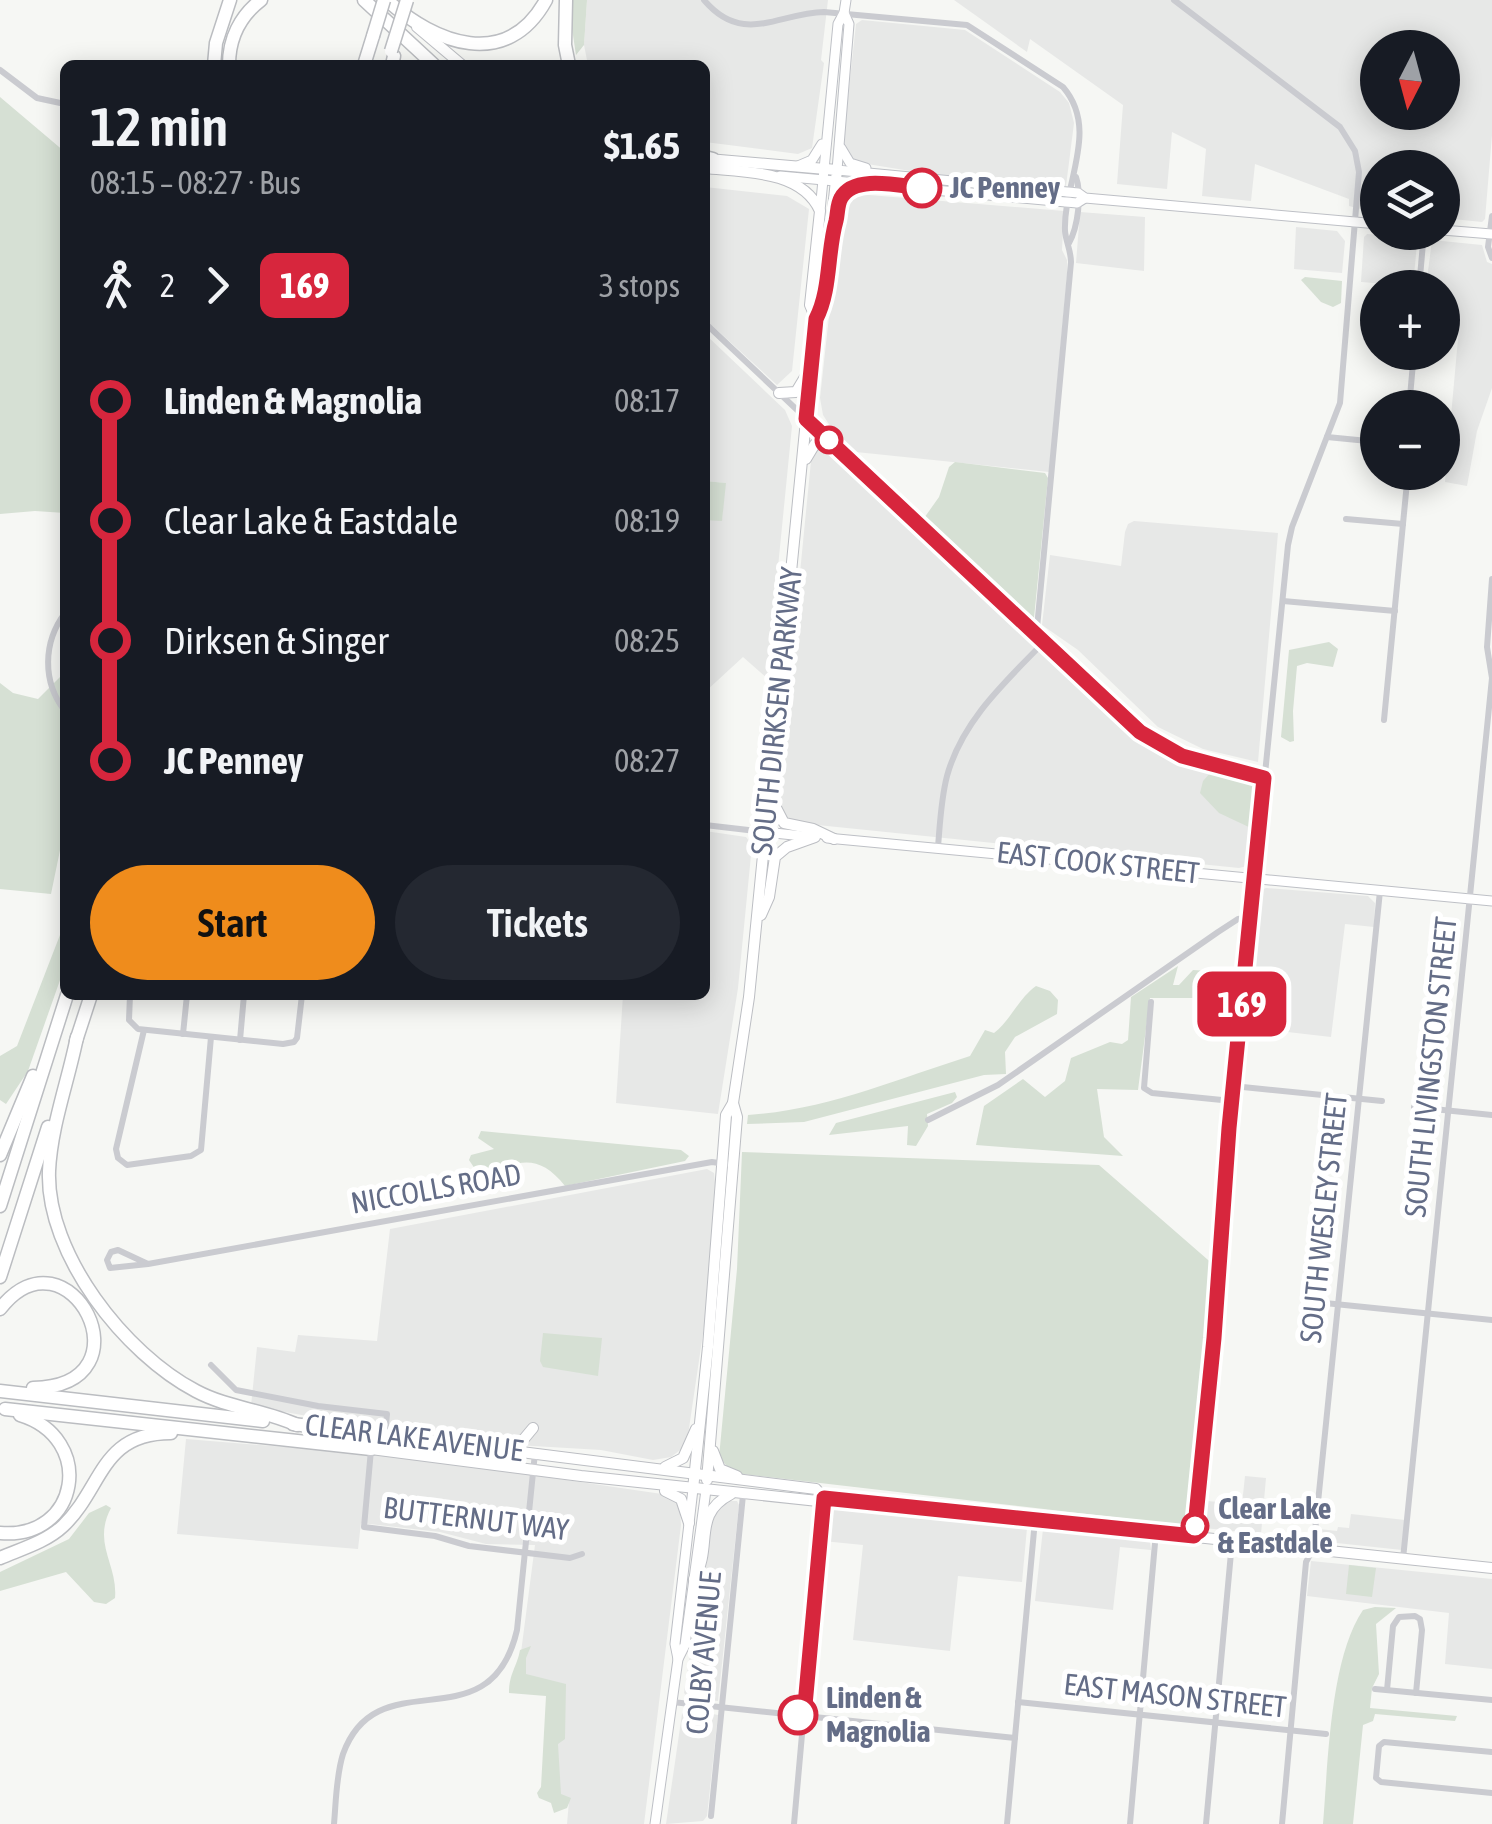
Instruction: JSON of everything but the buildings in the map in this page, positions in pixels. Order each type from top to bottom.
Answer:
[{"type":"highway","points":[[214,60],[230,0]]},
{"type":"highway","points":[[230,60],[235,32],[260,0]]},
{"type":"highway","points":[[356,0],[399,15]]},
{"type":"highway","points":[[364,0],[449,40],[480,44],[521,30],[546,0]]},
{"type":"highway","points":[[364,60],[386,0],[430,60]]},
{"type":"highway","points":[[566,0],[564,32],[568,60]]},
{"type":"highway","points":[[391,59],[399,15]]},
{"type":"highway","points":[[0,1154],[65,1000]]},
{"type":"highway","points":[[0,1206],[65,1000]]},
{"type":"highway","points":[[0,1277],[89,1000]]},
{"type":"highway","points":[[77,1037],[55,1125],[49,1172],[58,1227],[80,1274],[100,1305],[137,1347],[192,1389],[226,1405],[297,1424]]},
{"type":"highway","points":[[0,1309],[8,1298],[25,1289],[53,1286],[81,1300],[94,1332],[88,1360],[71,1379],[44,1388],[0,1390]]},
{"type":"highway","name":"CLEAR LAKE AVENUE","points":[[0,1390],[385,1435]]},
{"type":"highway","points":[[0,1533],[22,1533],[48,1522],[62,1505],[70,1477],[67,1456],[57,1437],[36,1421],[2,1409]]},
{"type":"highway","name":"CLEAR LAKE AVENUE","points":[[2,1409],[371,1449]]},
{"type":"highway","points":[[0,1558],[61,1528],[106,1463],[128,1444],[152,1434],[221,1432]]},
{"type":"main road","name":"SOUTH DIRKSEN PARKWAY","points":[[704,1473],[712,1444],[726,1115],[733,1102],[756,925],[816,319],[822,306],[831,231],[828,122],[838,24],[846,0]]},
{"type":"main road","name":"SOUTH DIRKSEN PARKWAY","points":[[816,319],[810,305],[820,211],[840,141],[849,24],[844,13]]},
{"type":"main road","points":[[399,15],[456,60]]},
{"type":"main road","points":[[797,166],[816,156],[828,122]]},
{"type":"main road","points":[[840,141],[844,156],[857,167],[912,177]]},
{"type":"main road","points":[[710,161],[797,166],[874,184],[1360,222]]},
{"type":"main road","points":[[710,162],[808,191],[820,211]]},
{"type":"main road","points":[[756,174],[912,177],[1075,198]]},
{"type":"main road","points":[[831,231],[839,201],[846,191],[874,184]]},
{"type":"main road","points":[[1460,231],[1491,234]]},
{"type":"main road","points":[[779,393],[796,392],[812,367]]},
{"type":"main road","points":[[801,463],[816,444],[834,446]]},
{"type":"main road","points":[[768,794],[784,823],[813,829],[834,839]]},
{"type":"main road","name":"EAST COOK STREET","points":[[765,832],[1492,901]]},
{"type":"main road","points":[[756,925],[769,897],[775,857],[787,847],[815,837]]},
{"type":"main road","name":"SOUTH DIRKSEN PARKWAY","points":[[704,1473],[702,1414],[726,1164]]},
{"type":"main road","points":[[659,1469],[683,1458],[702,1414]]},
{"type":"main road","points":[[510,1449],[518,1446],[534,1428]]},
{"type":"main road","name":"CLEAR LAKE AVENUE","points":[[385,1435],[510,1449],[534,1465],[625,1464],[816,1489],[824,1498]]},
{"type":"main road","points":[[712,1444],[714,1460],[726,1473],[785,1481],[790,1486]]},
{"type":"main road","name":"CLEAR LAKE AVENUE","points":[[371,1449],[420,1455],[477,1452],[581,1476],[700,1490],[818,1501],[824,1498],[1492,1567]]},
{"type":"main road","points":[[678,1660],[675,1644],[689,1523],[704,1473]]},
{"type":"main road","points":[[581,1476],[590,1482],[670,1491],[684,1503],[689,1523]]},
{"type":"main road","points":[[655,1824],[678,1660],[685,1645],[694,1579],[700,1490]]},
{"type":"main road","points":[[694,1579],[700,1568],[708,1512],[717,1501],[737,1494]]},
{"type":"street","points":[[704,0],[728,18],[755,26],[810,12],[967,24],[1072,98],[1079,118],[1074,235],[1069,244],[1070,286],[1041,590],[1033,632]]},
{"type":"street","points":[[1174,0],[1340,127],[1358,164],[1341,396],[1292,526],[1282,601],[1194,1536]]},
{"type":"street","points":[[0,70],[37,98],[60,103]]},
{"type":"street","points":[[1492,216],[1488,250],[1492,258]]},
{"type":"street","points":[[710,328],[1128,722],[1152,740],[1202,763],[1264,778]]},
{"type":"street","points":[[1327,437],[1360,440]]},
{"type":"street","points":[[1384,720],[1406,490]]},
{"type":"street","points":[[1346,519],[1403,524]]},
{"type":"street","name":"SOUTH LIVINGSTON STREET","points":[[1403,1560],[1470,899],[1484,802],[1492,678],[1486,646],[1492,578]]},
{"type":"street","points":[[1282,601],[1395,611]]},
{"type":"street","points":[[60,622],[51,639],[48,667],[60,703]]},
{"type":"street","points":[[938,847],[944,791],[956,748],[978,712],[1044,642]]},
{"type":"street","name":"EAST COOK STREET","points":[[710,826],[765,832]]},
{"type":"street","name":"SOUTH WESLEY STREET","points":[[1282,1824],[1306,1562],[1312,1551],[1380,890]]},
{"type":"street","points":[[928,1120],[984,1094],[1218,932],[1238,919],[1251,918]]},
{"type":"street","points":[[130,1000],[131,1025],[144,1030],[283,1044],[294,1042],[298,1034],[301,1000]]},
{"type":"street","points":[[183,1034],[186,1000]]},
{"type":"street","points":[[240,1040],[244,1000]]},
{"type":"street","points":[[1151,1002],[1144,1088],[1152,1093],[1232,1101]]},
{"type":"street","points":[[144,1030],[116,1149],[118,1158],[127,1164],[191,1156],[200,1150],[211,1037]]},
{"type":"street","points":[[1234,1086],[1382,1102]]},
{"type":"street","points":[[1414,1107],[1492,1116]]},
{"type":"street","name":"NICCOLLS ROAD","points":[[148,1264],[118,1250],[111,1252],[107,1260],[110,1268],[116,1269],[148,1264],[726,1164]]},
{"type":"street","points":[[1315,1302],[1492,1320]]},
{"type":"street","points":[[211,1365],[236,1390],[387,1414],[385,1435]]},
{"type":"street","name":"BUTTERNUT WAY","points":[[371,1449],[364,1527],[435,1536],[469,1546],[570,1558],[582,1554]]},
{"type":"street","points":[[334,1824],[342,1759],[350,1739],[363,1723],[377,1712],[402,1702],[442,1701],[466,1695],[488,1683],[513,1647],[534,1465]]},
{"type":"street","name":"COLBY AVENUE","points":[[711,1816],[737,1494]]},
{"type":"street","points":[[794,1824],[824,1498]]},
{"type":"street","points":[[1007,1824],[1035,1519]]},
{"type":"street","points":[[1130,1824],[1156,1532]]},
{"type":"street","points":[[1206,1824],[1232,1542]]},
{"type":"street","points":[[1388,1690],[1393,1626],[1399,1617],[1415,1616],[1422,1630],[1416,1693]]},
{"type":"street","points":[[1375,1689],[1492,1700]]},
{"type":"street","points":[[672,1702],[1015,1738]]},
{"type":"street","name":"EAST MASON STREET","points":[[1018,1702],[1326,1734]]},
{"type":"street","points":[[1492,1752],[1384,1742],[1379,1746],[1376,1778],[1381,1782],[1492,1793]]},
{"type":"shaded area","points":[[573,0],[587,0],[584,45],[576,55],[571,22]]},
{"type":"shaded area","points":[[587,0],[828,0],[812,148],[798,154],[710,143],[710,60],[587,60]]},
{"type":"shaded area","points":[[954,0],[1492,0],[1492,135],[1485,219],[1460,220],[1460,150],[1360,150],[1360,209],[1349,206],[1349,199],[1255,164],[1251,201],[1202,196],[1206,149],[1172,132],[1167,189],[1117,184],[1123,105],[1030,39],[1027,52]]},
{"type":"shaded area","points":[[862,20],[965,30],[1060,92],[1069,103],[1074,123],[1066,186],[935,175],[855,162],[845,152],[843,143],[856,24]]},
{"type":"shaded area","points":[[0,97],[60,148],[60,513],[0,514]]},
{"type":"shaded area","points":[[710,188],[787,196],[809,209],[792,371],[777,385],[710,324]]},
{"type":"shaded area","points":[[857,194],[1064,211],[1062,250],[1067,275],[1049,472],[856,452],[834,432],[823,415],[820,398],[837,244],[844,207]]},
{"type":"shaded area","points":[[1080,212],[1145,217],[1144,271],[1076,263]]},
{"type":"shaded area","points":[[1296,227],[1337,231],[1345,241],[1342,273],[1294,269]]},
{"type":"shaded area","points":[[1460,243],[1482,245],[1487,262],[1492,264],[1492,388],[1477,431],[1467,486],[1460,485],[1460,390],[1453,390],[1455,370],[1460,370],[1460,270],[1428,270],[1431,250],[1460,250]]},
{"type":"shaded area","points":[[1363,250],[1416,250],[1415,270],[1362,270]]},
{"type":"shaded area","points":[[1305,277],[1342,281],[1341,303],[1333,307],[1321,302],[1301,280]]},
{"type":"shaded area","points":[[710,339],[785,410],[792,426],[767,678],[743,657],[710,687],[710,520],[722,520],[725,483],[710,482]]},
{"type":"shaded area","points":[[827,446],[1136,733],[1164,752],[1192,764],[1251,780],[1258,789],[1251,860],[1247,866],[788,822],[778,807],[778,796],[811,461],[814,449]]},
{"type":"shaded area","points":[[955,462],[1045,473],[1048,478],[1031,622],[1023,619],[922,521],[939,497],[949,467]]},
{"type":"shaded area","points":[[710,481],[726,483],[722,521],[710,520]]},
{"type":"shaded area","points":[[1134,521],[1278,533],[1258,762],[1203,749],[1158,727],[1078,650],[1042,625],[1050,555],[1121,566],[1125,532]]},
{"type":"shaded area","points":[[1329,642],[1338,649],[1333,667],[1307,663],[1297,666],[1294,741],[1290,742],[1281,737],[1289,650]]},
{"type":"shaded area","points":[[60,677],[60,850],[51,894],[0,889],[0,683],[13,693],[38,699]]},
{"type":"shaded area","points":[[1212,771],[1253,785],[1257,793],[1253,829],[1219,813],[1200,793],[1203,781]]},
{"type":"shaded area","points":[[710,832],[746,837],[752,845],[738,988],[718,1114],[616,1103],[623,1000],[710,1000]]},
{"type":"shaded area","points":[[1266,888],[1368,896],[1375,903],[1374,927],[1345,924],[1331,1037],[1243,1027],[1255,903],[1259,891]]},
{"type":"shaded area","points":[[60,935],[60,980],[28,1071],[6,1104],[0,1100],[0,1056],[17,1046]]},
{"type":"shaded area","points":[[1178,966],[1173,985],[1179,985],[1193,970],[1210,971],[1212,977],[1200,998],[1150,998],[1138,1090],[1097,1089],[1104,1137],[1123,1156],[976,1145],[984,1106],[1023,1079],[1045,1097],[1065,1081],[1071,1058],[1110,1042],[1122,1044],[1128,1040],[1131,997]]},
{"type":"shaded area","points":[[1036,986],[1050,991],[1058,1000],[1057,1014],[1015,1037],[1005,1052],[1006,1074],[984,1075],[804,1122],[747,1124],[748,1115],[833,1100],[970,1056],[985,1030],[994,1033]]},
{"type":"shaded area","points":[[955,1092],[957,1097],[952,1103],[927,1114],[928,1126],[916,1146],[907,1145],[908,1126],[829,1135],[836,1123]]},
{"type":"shaded area","points":[[481,1131],[681,1150],[689,1156],[685,1161],[565,1186],[554,1174],[534,1163],[512,1165],[476,1182],[471,1155],[494,1149],[478,1138]]},
{"type":"shaded area","points":[[742,1152],[1099,1165],[1215,1266],[1190,1526],[733,1473],[719,1457],[737,1269]]},
{"type":"shaded area","points":[[707,1169],[714,1173],[715,1182],[706,1313],[688,1435],[684,1447],[671,1457],[653,1460],[601,1450],[397,1432],[251,1406],[257,1347],[295,1352],[298,1335],[377,1341],[390,1229]]},
{"type":"shaded area","points":[[543,1333],[602,1338],[598,1376],[543,1367]]},
{"type":"shaded area","points":[[186,1439],[410,1457],[662,1494],[676,1501],[681,1525],[644,1824],[567,1824],[569,1801],[546,1798],[560,1689],[517,1683],[535,1545],[486,1544],[440,1532],[361,1523],[358,1549],[177,1534]]},
{"type":"shaded area","points":[[1245,1476],[1266,1478],[1261,1534],[1204,1528],[1207,1501],[1242,1504]]},
{"type":"shaded area","points":[[729,1501],[739,1505],[718,1701],[689,1698],[684,1693],[712,1516]]},
{"type":"shaded area","points":[[106,1505],[111,1508],[104,1532],[115,1598],[106,1604],[94,1602],[66,1572],[0,1591],[0,1572],[69,1539],[89,1513]]},
{"type":"shaded area","points":[[828,1508],[1027,1528],[1022,1582],[958,1576],[950,1651],[853,1640],[863,1545],[823,1541]]},
{"type":"shaded area","points":[[1351,1514],[1405,1520],[1402,1550],[1318,1541],[1319,1529],[1349,1528]]},
{"type":"shaded area","points":[[1043,1529],[1150,1541],[1151,1550],[1120,1547],[1113,1610],[1035,1601]]},
{"type":"shaded area","points":[[1311,1561],[1492,1579],[1492,1669],[1445,1664],[1449,1613],[1307,1596]]},
{"type":"shaded area","points":[[1349,1565],[1376,1568],[1372,1597],[1346,1594]]},
{"type":"shaded area","points":[[1396,1608],[1376,1624],[1379,1674],[1372,1688],[1370,1708],[1457,1716],[1455,1721],[1375,1714],[1373,1721],[1363,1725],[1353,1824],[1323,1824],[1337,1683],[1352,1631],[1363,1610]]},
{"type":"shaded area","points":[[531,1646],[526,1674],[566,1684],[565,1739],[558,1744],[561,1794],[571,1798],[567,1808],[554,1813],[551,1803],[537,1793],[541,1787],[546,1696],[509,1693],[520,1650]]},
{"type":"shaded area","points":[[687,1709],[718,1715],[707,1816],[703,1821],[666,1824],[682,1714]]},
{"type":"bus line","name":"169","points":[[798,1715],[804,1716],[824,1498],[1194,1536],[1264,778],[1182,756],[1140,732],[806,419],[816,319],[822,306],[831,231],[839,201],[856,186],[922,188]]},
{"type":"place","name":"JC Penney","points":[[922,188]]},
{"type":"place","name":"Clear Lake & Eastdale","points":[[1195,1526]]},
{"type":"place","name":"Linden & Magnolia","points":[[798,1715]]}]
